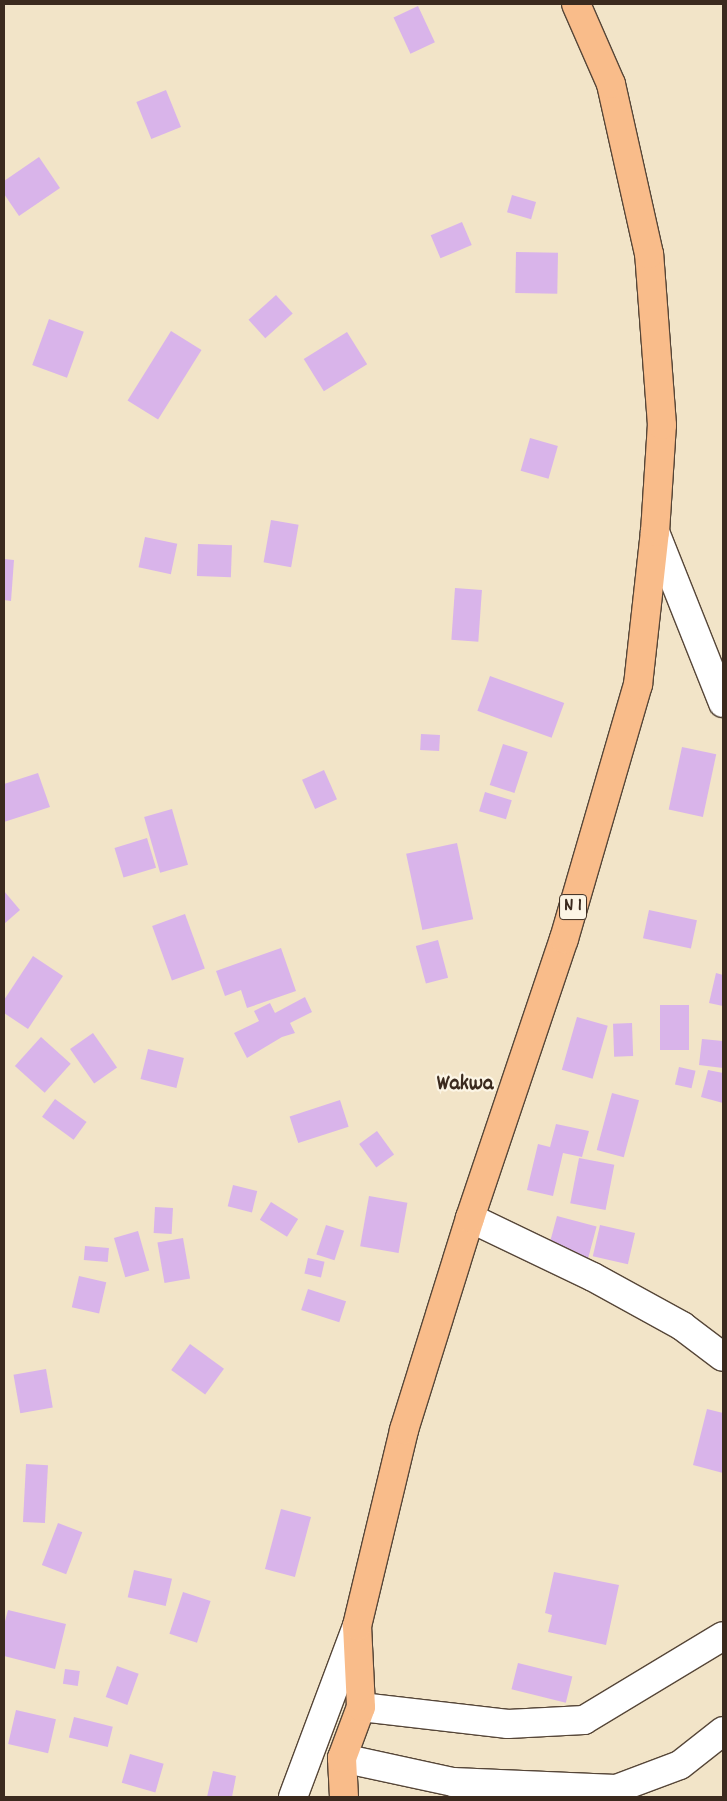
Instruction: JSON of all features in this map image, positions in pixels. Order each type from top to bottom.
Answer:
[{"type":"highway","name":"N 1","points":[[344,1797],[342,1758],[361,1707],[357,1626],[404,1430],[470,1218],[564,939],[638,685],[656,532],[662,425],[649,254],[611,84],[576,4]]},
{"type":"street","points":[[656,532],[723,703]]},
{"type":"street","points":[[470,1218],[610,1286],[682,1326],[723,1357]]},
{"type":"street","points":[[294,1797],[357,1626]]},
{"type":"street","points":[[361,1707],[508,1724],[584,1720],[723,1636]]},
{"type":"street","points":[[342,1758],[453,1782],[616,1789],[680,1765],[723,1730]]},
{"type":"building","points":[[418,6],[435,42],[410,54],[394,17]]},
{"type":"building","points":[[166,90],[181,127],[151,139],[136,102]]},
{"type":"building","points":[[39,157],[60,188],[19,216],[4,194],[4,181]]},
{"type":"building","points":[[512,195],[536,202],[531,219],[507,212]]},
{"type":"building","points":[[462,222],[472,245],[440,258],[431,235]]},
{"type":"building","points":[[516,252],[558,253],[557,294],[515,293]]},
{"type":"building","points":[[276,295],[293,314],[265,338],[249,320]]},
{"type":"building","points":[[49,319],[84,332],[67,378],[32,365]]},
{"type":"building","points":[[171,331],[202,350],[158,420],[128,401]]},
{"type":"building","points":[[347,332],[367,364],[324,391],[304,359]]},
{"type":"building","points":[[530,438],[558,446],[549,479],[521,471]]},
{"type":"building","points":[[271,520],[299,525],[291,567],[264,562]]},
{"type":"building","points":[[145,537],[177,544],[171,574],[139,567]]},
{"type":"building","points":[[198,544],[232,545],[231,577],[197,576]]},
{"type":"building","points":[[4,559],[14,560],[11,601],[4,600]]},
{"type":"building","points":[[455,588],[482,590],[478,642],[451,640]]},
{"type":"building","points":[[490,676],[564,703],[552,738],[477,711]]},
{"type":"building","points":[[421,734],[440,735],[439,751],[420,750]]},
{"type":"building","points":[[503,744],[528,752],[514,793],[490,785]]},
{"type":"building","points":[[682,747],[716,754],[703,817],[669,810]]},
{"type":"building","points":[[324,770],[337,799],[315,809],[302,780]]},
{"type":"building","points":[[38,773],[50,807],[4,822],[4,784]]},
{"type":"building","points":[[485,792],[512,800],[506,819],[479,811]]},
{"type":"building","points":[[172,809],[188,865],[160,873],[144,817]]},
{"type":"building","points":[[147,838],[156,868],[124,878],[114,848]]},
{"type":"building","points":[[457,843],[473,919],[422,930],[406,854]]},
{"type":"building","points":[[4,891],[20,910],[4,924]]},
{"type":"building","points":[[649,910],[697,920],[691,949],[643,938]]},
{"type":"building","points":[[185,914],[205,969],[172,980],[152,926]]},
{"type":"building","points":[[438,940],[448,978],[426,984],[416,946]]},
{"type":"building","points":[[281,948],[296,991],[247,1008],[241,990],[225,996],[216,971]]},
{"type":"building","points":[[33,956],[63,976],[28,1029],[4,1013],[4,1000]]},
{"type":"building","points":[[716,973],[723,975],[723,1006],[709,1003]]},
{"type":"building","points":[[305,997],[312,1012],[290,1023],[295,1033],[282,1037],[247,1058],[234,1033],[259,1021],[254,1011],[270,1003],[275,1013]]},
{"type":"building","points":[[660,1005],[689,1005],[689,1050],[660,1050]]},
{"type":"building","points":[[577,1017],[608,1026],[593,1079],[562,1070]]},
{"type":"building","points":[[632,1023],[633,1056],[614,1057],[613,1024]]},
{"type":"building","points":[[93,1033],[117,1067],[94,1083],[70,1049]]},
{"type":"building","points":[[41,1037],[71,1064],[45,1093],[15,1066]]},
{"type":"building","points":[[702,1039],[723,1041],[723,1068],[699,1065]]},
{"type":"building","points":[[148,1049],[184,1058],[176,1088],[141,1079]]},
{"type":"building","points":[[679,1067],[696,1071],[692,1088],[675,1085]]},
{"type":"building","points":[[708,1070],[723,1073],[723,1103],[701,1097]]},
{"type":"building","points":[[612,1093],[639,1100],[624,1157],[597,1150]]},
{"type":"building","points":[[55,1099],[87,1122],[74,1140],[42,1117]]},
{"type":"building","points":[[340,1100],[349,1127],[298,1143],[290,1116]]},
{"type":"building","points":[[556,1124],[589,1131],[582,1157],[563,1153],[553,1196],[527,1190],[538,1144],[550,1147]]},
{"type":"building","points":[[377,1131],[394,1154],[376,1167],[359,1144]]},
{"type":"building","points":[[579,1158],[614,1165],[606,1210],[570,1203]]},
{"type":"building","points":[[233,1185],[257,1191],[252,1212],[228,1206]]},
{"type":"building","points":[[369,1196],[407,1203],[399,1253],[360,1246]]},
{"type":"building","points":[[271,1202],[298,1219],[287,1237],[260,1220]]},
{"type":"building","points":[[155,1207],[173,1208],[172,1234],[154,1233]]},
{"type":"building","points":[[557,1216],[597,1227],[588,1260],[548,1250]]},
{"type":"building","points":[[326,1225],[344,1231],[334,1260],[316,1254]]},
{"type":"building","points":[[600,1225],[635,1233],[628,1264],[593,1256]]},
{"type":"building","points":[[138,1231],[149,1270],[125,1277],[114,1238]]},
{"type":"building","points":[[183,1238],[190,1278],[165,1283],[157,1243]]},
{"type":"building","points":[[85,1246],[109,1248],[108,1262],[84,1260]]},
{"type":"building","points":[[308,1258],[325,1262],[321,1277],[304,1274]]},
{"type":"building","points":[[79,1276],[106,1282],[99,1313],[72,1307]]},
{"type":"building","points":[[308,1289],[346,1301],[339,1322],[301,1310]]},
{"type":"building","points":[[190,1344],[224,1369],[205,1395],[171,1370]]},
{"type":"building","points":[[46,1369],[53,1407],[20,1413],[14,1375]]},
{"type":"building","points":[[707,1409],[723,1413],[723,1473],[693,1465]]},
{"type":"building","points":[[26,1464],[48,1465],[45,1523],[23,1522]]},
{"type":"building","points":[[281,1509],[311,1517],[295,1577],[265,1569]]},
{"type":"building","points":[[58,1523],[82,1532],[66,1574],[42,1565]]},
{"type":"building","points":[[134,1570],[172,1579],[166,1606],[128,1597]]},
{"type":"building","points":[[554,1572],[619,1585],[606,1645],[548,1632],[552,1615],[545,1613]]},
{"type":"building","points":[[183,1592],[211,1601],[197,1643],[169,1634]]},
{"type":"building","points":[[8,1610],[66,1624],[55,1669],[4,1656],[4,1625]]},
{"type":"building","points":[[518,1663],[572,1677],[566,1703],[511,1689]]},
{"type":"building","points":[[117,1666],[139,1674],[127,1705],[106,1697]]},
{"type":"building","points":[[65,1669],[80,1671],[78,1686],[63,1684]]},
{"type":"building","points":[[16,1710],[56,1719],[48,1753],[8,1744]]},
{"type":"building","points":[[74,1717],[113,1727],[108,1747],[69,1737]]},
{"type":"building","points":[[130,1754],[164,1764],[155,1792],[122,1783]]},
{"type":"building","points":[[213,1771],[236,1776],[232,1797],[207,1797]]},
{"type":"district","name":"Wakwa","points":[[465,1085]]}]
